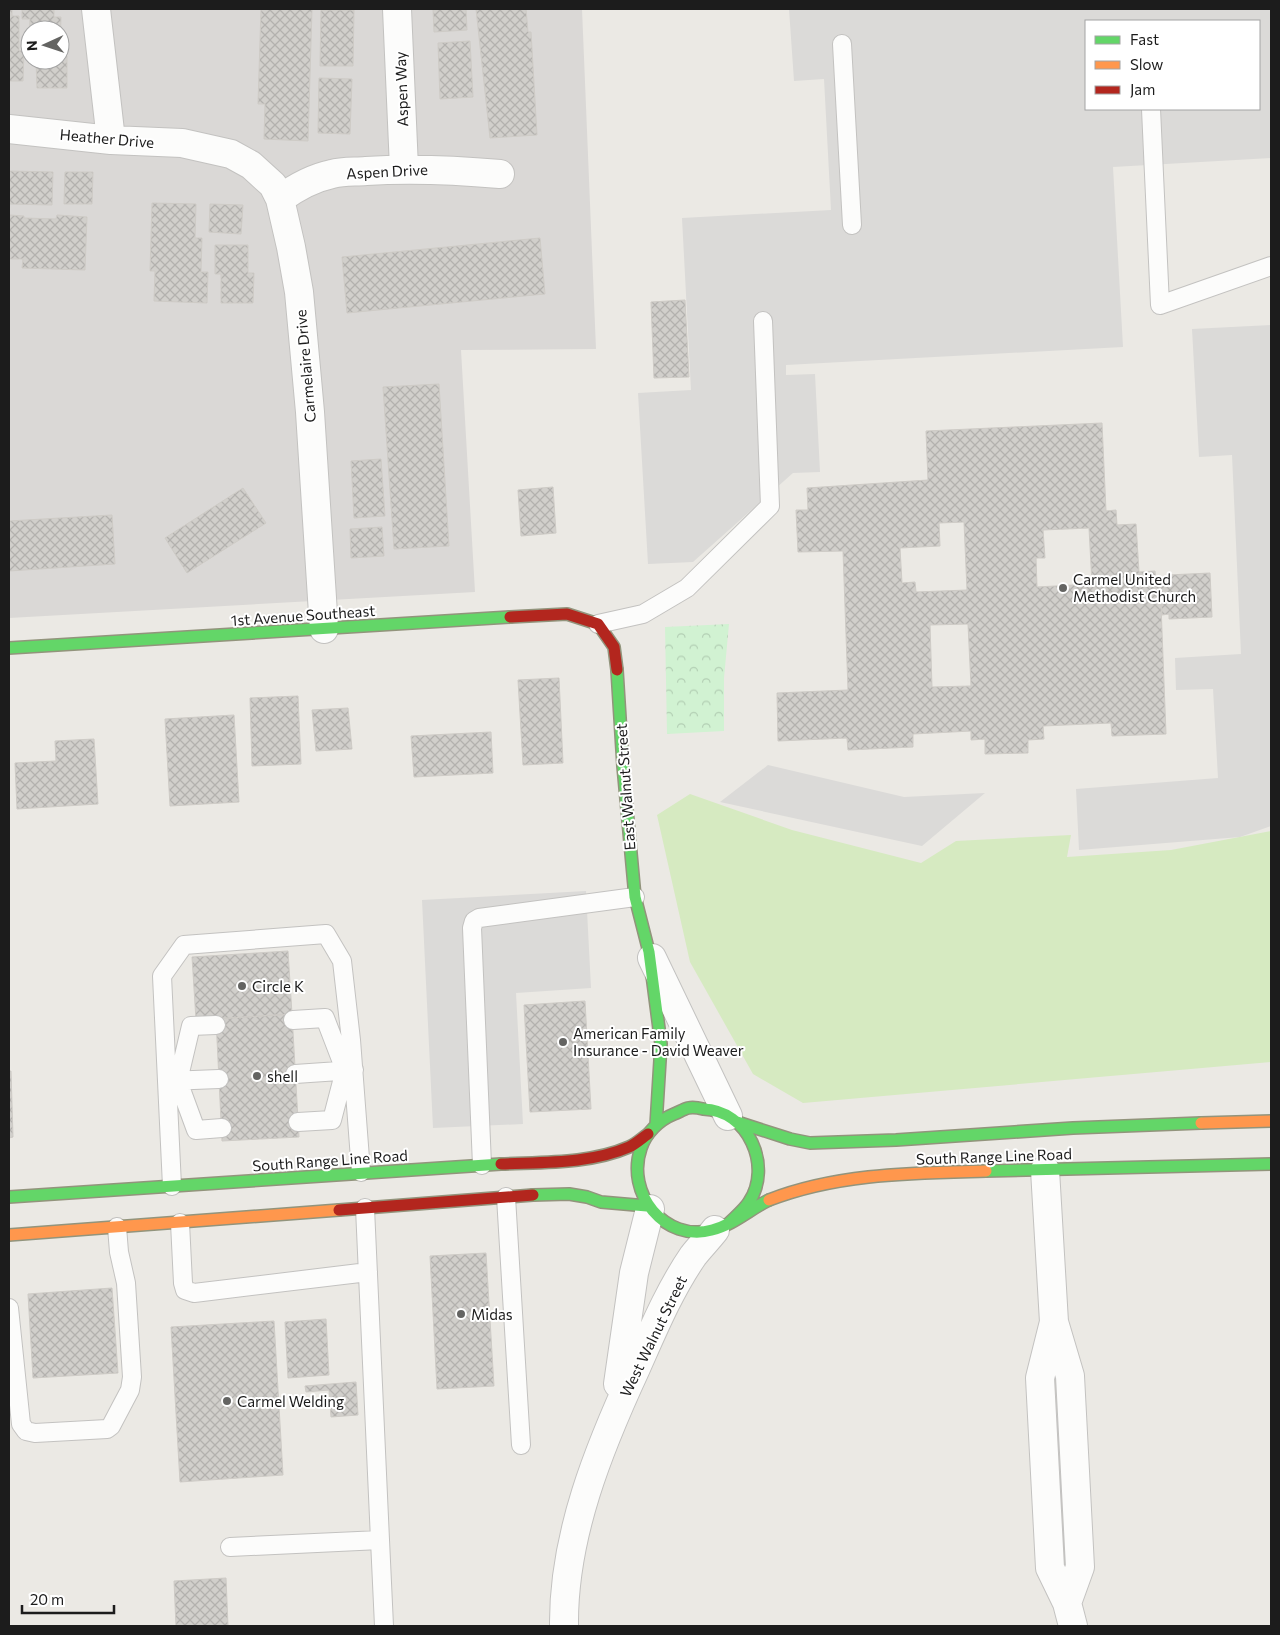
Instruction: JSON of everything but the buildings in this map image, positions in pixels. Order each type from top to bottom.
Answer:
[{"type":"main road","name":"1st Avenue Southeast","points":[[9,648],[567,614],[598,624]]},
{"type":"main road","name":"East Walnut Street","points":[[598,624],[614,647],[618,668],[623,766],[635,897],[649,952],[661,1044],[656,1125]]},
{"type":"main road","points":[[691,1109],[716,1111],[733,1119],[747,1132],[754,1143],[758,1156],[759,1182],[755,1195],[748,1207],[739,1217],[722,1227],[697,1232],[680,1229],[659,1218],[649,1208],[640,1192],[637,1178],[637,1162],[640,1148],[648,1134],[656,1125],[678,1111],[691,1109]]},
{"type":"main road","name":"South Range Line Road","points":[[733,1119],[790,1139],[819,1143],[1092,1128],[1271,1121]]},
{"type":"main road","name":"South Range Line Road","points":[[9,1197],[361,1172],[560,1161],[601,1156],[631,1146],[648,1134]]},
{"type":"main road","name":"South Range Line Road","points":[[722,1227],[769,1200],[845,1179],[928,1173],[1271,1164]]},
{"type":"main road","points":[[9,1235],[506,1197],[569,1194],[601,1202],[649,1208]]},
{"type":"street","points":[[96,9],[110,140]]},
{"type":"street","name":"Aspen Way","points":[[398,9],[404,168]]},
{"type":"street","name":"Heather Drive","points":[[9,129],[110,140],[182,143],[205,148]]},
{"type":"street","name":"Carmelaire Drive","points":[[205,148],[231,154],[251,165],[273,185],[280,199],[299,292],[324,629]]},
{"type":"street","name":"Aspen Drive","points":[[280,199],[291,190],[332,174],[404,168],[449,169],[500,174]]},
{"type":"street","name":"East Walnut Street","points":[[649,952],[733,1119]]},
{"type":"street","points":[[1046,1170],[1054,1322],[1070,1376],[1080,1567],[1070,1615]]},
{"type":"street","name":"West Walnut Street","points":[[612,1420],[634,1273],[649,1208]]},
{"type":"street","name":"West Walnut Street","points":[[564,1626],[567,1580],[577,1525],[612,1420],[663,1308],[694,1256],[722,1227]]},
{"type":"lane","points":[[842,44],[852,225]]},
{"type":"lane","points":[[1151,110],[1160,305],[1271,266]]},
{"type":"lane","points":[[598,624],[643,614],[687,588],[770,506],[763,322]]},
{"type":"lane","points":[[482,1165],[472,928],[474,921],[479,918],[635,897]]},
{"type":"lane","points":[[172,1186],[173,1081],[162,976],[184,945],[326,934],[342,960],[349,1070],[361,1172]]},
{"type":"lane","points":[[292,1020],[325,1018],[349,1070],[332,1120],[298,1122]]},
{"type":"lane","points":[[216,1025],[191,1026],[173,1081],[196,1130],[222,1128]]},
{"type":"lane","points":[[295,1074],[349,1070]]},
{"type":"lane","points":[[173,1081],[219,1079]]},
{"type":"lane","points":[[506,1197],[521,1445]]},
{"type":"lane","points":[[365,1208],[384,1626]]},
{"type":"lane","points":[[180,1222],[183,1283],[185,1290],[194,1293],[368,1272]]},
{"type":"lane","points":[[9,1308],[21,1424],[26,1431],[35,1433],[107,1429],[115,1421],[130,1390],[132,1377],[126,1282],[119,1252],[117,1227]]},
{"type":"lane","points":[[230,1547],[380,1540]]},
{"type":"shaded area","points":[[9,9],[582,9],[596,349],[461,350],[475,592],[9,618]]},
{"type":"shaded area","points":[[789,9],[1271,9],[1271,158],[1113,167],[1123,347],[786,365],[786,375],[815,374],[820,472],[793,473],[693,562],[648,564],[638,393],[691,390],[682,218],[831,210],[824,79],[794,81]]},
{"type":"shaded area","points":[[1271,325],[1271,826],[1240,837],[1079,850],[1076,789],[1218,778],[1213,689],[1176,690],[1175,658],[1241,654],[1232,455],[1199,457],[1192,329]]},
{"type":"shaded area","points":[[768,765],[904,797],[985,793],[922,846],[720,802]]},
{"type":"shaded area","points":[[586,891],[591,988],[516,993],[523,1124],[433,1128],[422,900]]},
{"type":"green space","points":[[729,624],[724,678],[724,731],[667,734],[665,627]]},
{"type":"green space","points":[[690,794],[792,830],[921,863],[956,841],[1071,835],[1067,857],[1171,850],[1271,831],[1271,1062],[803,1103],[753,1074],[690,962],[657,815]]},
{"type":"traffic: fast","points":[[9,648],[510,617]]},
{"type":"traffic: fast","points":[[617,670],[623,766],[635,897],[649,952],[661,1044],[656,1125]]},
{"type":"traffic: fast","points":[[728,1224],[731,1221],[739,1213],[742,1211],[747,1205],[756,1188],[757,1157],[752,1142],[744,1129],[733,1119],[719,1112],[690,1108],[668,1117],[646,1137],[641,1148],[638,1165],[639,1182],[644,1197],[653,1211],[665,1222],[679,1229],[695,1232],[712,1230],[720,1228],[727,1224],[734,1221],[769,1200]]},
{"type":"traffic: fast","points":[[737,1122],[790,1139],[810,1143],[896,1140],[1073,1128],[1201,1123]]},
{"type":"traffic: fast","points":[[9,1197],[501,1164]]},
{"type":"traffic: fast","points":[[986,1171],[1271,1164]]},
{"type":"traffic: fast","points":[[533,1195],[569,1194],[601,1202],[647,1206]]},
{"type":"traffic: slow","points":[[1201,1123],[1271,1121]]},
{"type":"traffic: slow","points":[[769,1200],[795,1191],[849,1179],[904,1174],[986,1171]]},
{"type":"traffic: slow","points":[[9,1235],[339,1210]]},
{"type":"traffic: jam","points":[[510,617],[567,614],[598,624],[614,647],[617,670]]},
{"type":"traffic: jam","points":[[501,1164],[566,1161],[598,1157],[629,1147],[648,1134]]},
{"type":"traffic: jam","points":[[339,1210],[533,1195]]},
{"type":"place","name":"Carmel United Methodist Church","points":[[1063,588]]},
{"type":"place","name":"Circle K","points":[[242,986]]},
{"type":"place","name":"American Family Insurance - David Weaver","points":[[563,1042]]},
{"type":"place","name":"shell","points":[[257,1076]]},
{"type":"place","name":"Midas","points":[[461,1314]]},
{"type":"place","name":"Carmel Welding","points":[[227,1401]]}]
